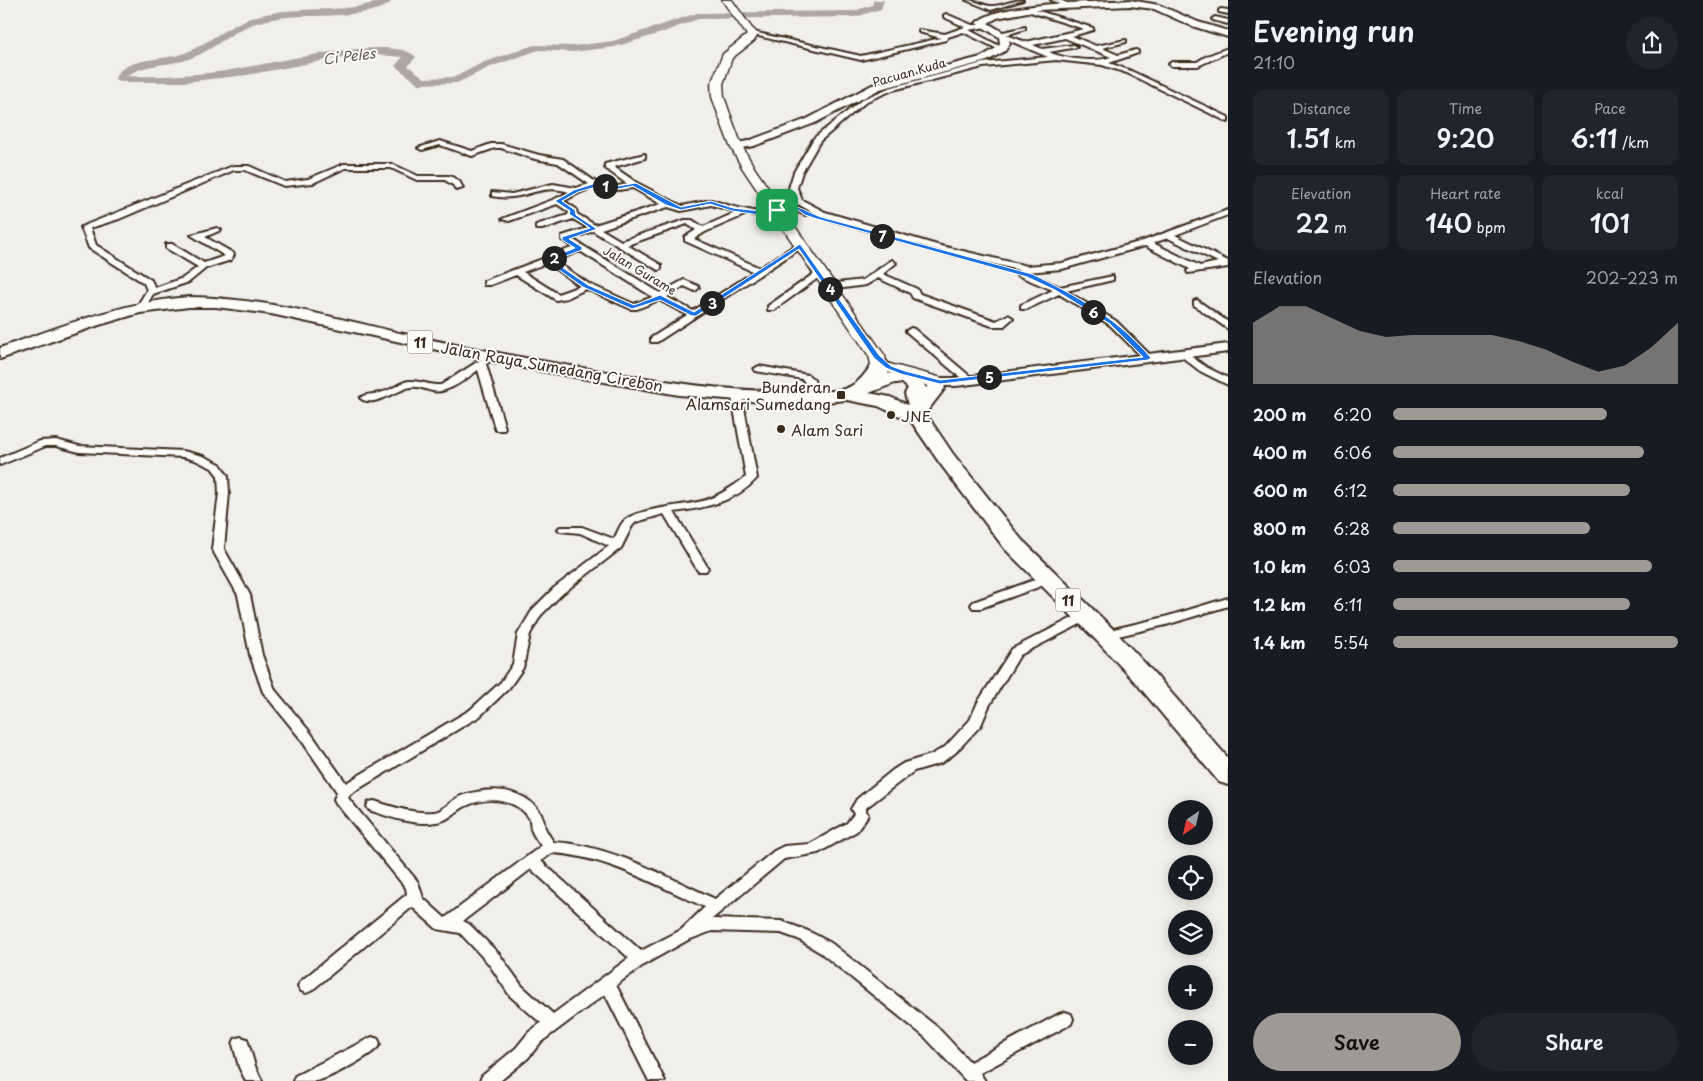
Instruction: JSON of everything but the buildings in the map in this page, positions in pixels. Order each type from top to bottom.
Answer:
[{"type":"highway","name":"Jalan Raya Sumedang Cirebon","points":[[0,354],[145,300],[244,305],[486,360],[737,397],[813,397],[855,393]]},
{"type":"highway","name":"11","points":[[855,393],[884,373]]},
{"type":"highway","name":"11","points":[[884,373],[913,402]]},
{"type":"highway","name":"11","points":[[884,373],[913,402],[946,458],[1013,544],[1146,678],[1228,775]]},
{"type":"highway","points":[[855,393],[884,373]]},
{"type":"highway","points":[[855,393],[883,401],[913,402],[950,383]]},
{"type":"main road","points":[[728,1],[750,32],[750,39],[727,56],[717,84],[718,97],[736,146],[884,373],[950,383]]},
{"type":"main road","points":[[913,402],[950,383]]},
{"type":"street","points":[[969,0],[989,8],[1006,3],[1073,7],[1136,2],[1156,7],[1195,24],[1228,34]]},
{"type":"street","points":[[996,0],[1006,3]]},
{"type":"street","points":[[1054,0],[1073,7]]},
{"type":"street","points":[[984,26],[981,23],[1023,3],[1091,30],[1026,44]]},
{"type":"street","points":[[946,16],[1002,48]]},
{"type":"street","points":[[1215,19],[1228,22]]},
{"type":"street","points":[[750,32],[861,58],[944,39],[946,36],[968,28],[984,26],[1056,58]]},
{"type":"street","points":[[1001,35],[1023,28]]},
{"type":"street","points":[[921,30],[946,36]]},
{"type":"street","points":[[736,146],[750,144],[811,121],[876,87],[969,64],[984,58],[1002,48],[1005,43],[1001,35]]},
{"type":"street","points":[[1066,36],[1117,57]]},
{"type":"street","points":[[1096,48],[1124,41]]},
{"type":"street","points":[[1043,51],[1074,47]]},
{"type":"street","points":[[1172,64],[1198,64],[1209,57],[1228,50]]},
{"type":"street","points":[[1103,63],[1136,52]]},
{"type":"street","name":"Pacuan Kuda","points":[[1228,120],[1129,72],[1103,63],[1056,58],[983,65],[874,95],[858,105],[817,140],[798,172],[793,188],[795,195],[804,206],[835,218],[980,259],[1026,269],[1062,266],[1146,243],[1228,212]]},
{"type":"street","points":[[422,148],[442,143],[472,154],[494,146],[501,146],[538,157],[560,161],[596,185]]},
{"type":"street","points":[[642,156],[608,166],[634,185],[681,209],[711,202],[745,212],[779,213],[791,207],[798,208],[807,214],[819,218],[1027,274],[1059,290],[1112,323],[1148,358]]},
{"type":"street","points":[[145,300],[148,282],[92,246],[85,227],[116,217],[222,172],[246,168],[284,184],[310,181],[344,166],[392,166],[417,178],[447,178],[456,183],[459,188]]},
{"type":"street","points":[[506,218],[558,201],[576,191],[596,185],[618,188],[634,185]]},
{"type":"street","points":[[495,194],[505,197],[516,196],[554,186],[576,191]]},
{"type":"street","points":[[558,201],[573,211],[573,216]]},
{"type":"street","name":"Jalan Gurame","points":[[668,204],[564,238],[660,297],[694,315]]},
{"type":"street","points":[[745,212],[702,230],[688,239],[760,272]]},
{"type":"street","points":[[539,227],[573,216],[658,267]]},
{"type":"street","points":[[621,244],[684,222],[689,222],[702,230]]},
{"type":"street","points":[[145,300],[197,273],[203,266],[228,258],[230,255],[196,236],[217,230]]},
{"type":"street","points":[[1169,235],[1227,264]]},
{"type":"street","points":[[1146,243],[1198,269]]},
{"type":"street","points":[[169,246],[203,266]]},
{"type":"street","points":[[654,340],[800,246]]},
{"type":"street","points":[[487,283],[580,248]]},
{"type":"street","points":[[548,260],[586,286],[634,307],[660,297],[684,284],[694,288]]},
{"type":"street","points":[[829,287],[866,282],[879,275],[892,263]]},
{"type":"street","points":[[1188,272],[1227,264]]},
{"type":"street","points":[[517,272],[556,297],[564,296],[586,286]]},
{"type":"street","points":[[771,308],[819,273]]},
{"type":"street","points":[[879,275],[914,291],[916,296],[956,312],[995,324],[1004,323],[1008,318]]},
{"type":"street","points":[[1024,307],[1059,290],[1110,278]]},
{"type":"street","points":[[1197,303],[1228,326]]},
{"type":"street","points":[[911,331],[950,383],[1185,355],[1228,348]]},
{"type":"street","points":[[1185,355],[1204,369],[1228,382]]},
{"type":"street","points":[[366,398],[386,395],[409,384],[424,385],[430,389],[443,388],[486,360],[500,428]]},
{"type":"street","points":[[759,369],[805,377],[809,380],[813,397]]},
{"type":"street","points":[[553,1023],[516,991],[494,959],[464,928],[442,926],[416,901],[413,886],[341,799],[344,791],[475,713],[505,685],[519,665],[524,634],[537,612],[558,591],[617,544],[627,524],[632,520],[667,510],[706,504],[724,497],[752,478],[737,397]]},
{"type":"street","points":[[0,462],[50,442],[79,449],[183,454],[216,466],[222,476],[224,493],[218,549],[244,595],[256,655],[269,692],[305,735],[344,791]]},
{"type":"street","points":[[667,510],[702,568]]},
{"type":"street","points":[[564,529],[582,530],[617,544]]},
{"type":"street","points":[[977,605],[1048,579]]},
{"type":"street","points":[[1105,635],[1166,621],[1228,602]]},
{"type":"street","points":[[683,936],[716,906],[779,855],[784,852],[814,849],[852,827],[861,815],[858,809],[875,792],[909,767],[936,759],[950,750],[976,722],[983,705],[1016,652],[1086,616]]},
{"type":"street","points":[[374,806],[405,815],[439,817],[460,802],[479,795],[504,796],[524,804],[536,817],[539,830],[549,847]]},
{"type":"street","points":[[447,925],[549,847],[561,846],[620,864],[716,906]]},
{"type":"street","points":[[532,861],[640,958]]},
{"type":"street","points":[[306,986],[415,896]]},
{"type":"street","points":[[488,1081],[522,1053],[535,1037],[640,958],[683,936],[712,925],[781,927],[803,935],[826,948],[931,1032],[972,1076],[1066,1019]]},
{"type":"street","points":[[607,983],[657,1081]]},
{"type":"street","points":[[241,1044],[247,1067],[254,1081]]},
{"type":"street","points":[[301,1081],[355,1055],[372,1044]]},
{"type":"waterway","name":"Ci Peles","points":[[386,0],[386,2],[355,10],[290,14],[258,19],[238,27],[184,57],[137,66],[122,74],[121,79],[163,80],[205,77],[268,68],[338,54],[368,51],[406,54],[410,57],[401,66],[423,82],[457,80],[486,65],[538,47],[573,49],[614,44],[697,16],[855,14],[877,7],[879,0]]},
{"type":"place","name":"Bunderan Alamsari Sumedang","points":[[841,395]]},
{"type":"place","name":"JNE","points":[[891,415]]},
{"type":"place","name":"Alam Sari","points":[[781,429]]},
{"type":"route","points":[[596,185],[618,188],[634,185],[681,209],[711,202],[732,210],[780,216],[777,210],[791,207],[802,209],[807,214],[819,218],[1030,275],[1057,289],[1112,323],[1148,358],[983,377],[956,382],[940,382],[903,373],[889,367],[877,356],[800,246],[694,315],[660,297],[634,307],[586,286],[548,260],[580,248],[564,238],[594,229],[574,216],[572,214],[573,211],[558,201],[576,191],[596,185]]}]
